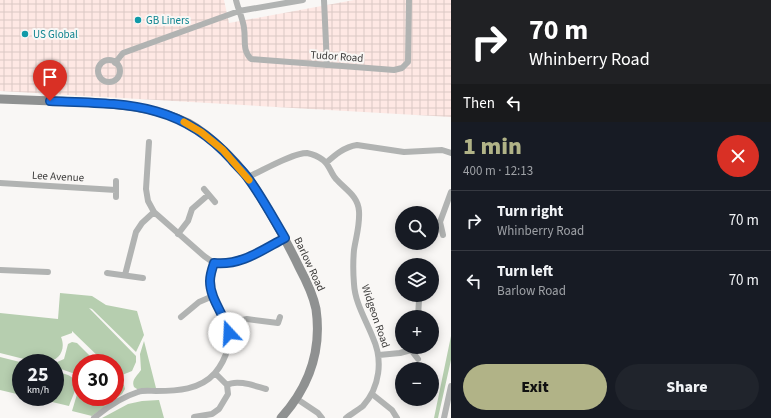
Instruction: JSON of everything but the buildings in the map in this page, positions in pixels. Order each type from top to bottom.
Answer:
[{"type":"street","points":[[236,0],[239,11]]},
{"type":"street","points":[[115,63],[123,53],[239,11],[303,0]]},
{"type":"street","points":[[324,0],[327,65]]},
{"type":"street","name":"Tudor Road","points":[[239,11],[244,28],[245,50],[251,59],[394,70],[402,68],[408,62],[409,0]]},
{"type":"street","name":"Barlow Road","points":[[0,99],[121,105],[157,111],[188,123],[201,132],[223,150],[248,177],[285,238],[308,284],[316,308],[316,344],[312,367],[297,399],[281,418]]},
{"type":"street","points":[[149,142],[146,189],[148,201],[154,212],[204,256],[214,263],[235,263],[285,238]]},
{"type":"street","points":[[326,163],[338,153],[350,146],[357,145],[404,152],[442,150],[451,153]]},
{"type":"street","name":"Widgeon Road","points":[[248,177],[299,154],[308,153],[315,155],[326,163],[335,179],[357,200],[360,222],[354,249],[354,286],[360,308],[374,340],[380,364],[377,381],[372,394],[362,406],[346,418]]},
{"type":"street","points":[[116,181],[116,197]]},
{"type":"street","name":"Lee Avenue","points":[[0,183],[116,190]]},
{"type":"street","points":[[178,234],[188,221],[192,209],[206,192],[215,202]]},
{"type":"street","points":[[443,234],[440,222],[451,192]]},
{"type":"street","points":[[125,275],[136,232],[142,223],[154,212]]},
{"type":"street","points":[[94,418],[124,398],[140,391],[172,391],[188,389],[205,382],[215,373],[223,362],[227,352],[229,333],[227,324],[213,296],[210,282],[210,275],[214,263]]},
{"type":"street","points":[[0,270],[48,272]]},
{"type":"street","points":[[106,273],[143,278]]},
{"type":"street","points":[[181,317],[199,302],[213,296]]},
{"type":"street","points":[[227,324],[247,319],[278,323],[280,317]]},
{"type":"street","points":[[378,355],[395,353]]},
{"type":"street","points":[[415,354],[418,359]]},
{"type":"street","points":[[194,417],[212,414],[219,409],[228,394],[227,386],[215,373]]},
{"type":"street","points":[[227,386],[231,383],[247,384],[266,389]]},
{"type":"street","points":[[444,418],[451,386]]},
{"type":"street","points":[[372,394],[392,410],[397,418]]},
{"type":"street","points":[[297,399],[318,413],[322,418]]},
{"type":"shaded area","points":[[0,0],[224,0],[229,23],[354,0],[451,0],[451,117],[0,91]]},
{"type":"green space","points":[[60,293],[92,296],[106,305],[137,311],[144,335],[136,352],[92,309],[89,308],[136,356],[136,362],[132,371],[124,374],[124,354],[96,354],[72,331],[72,333],[61,337],[63,347],[60,354],[12,354],[12,356],[0,353],[0,313],[58,319]]},
{"type":"green space","points":[[451,336],[451,360],[438,418],[434,418],[436,406],[439,406],[439,394]]},
{"type":"green space","points":[[144,341],[156,388],[137,389],[134,387],[133,382],[141,370],[140,354]]},
{"type":"green space","points":[[72,342],[77,343],[88,354],[72,354],[72,373],[64,370],[64,359],[68,344]]},
{"type":"green space","points":[[0,357],[12,360],[12,393],[0,390]]},
{"type":"green space","points":[[64,374],[72,378],[72,399],[69,406],[64,405]]},
{"type":"green space","points":[[159,400],[164,418],[102,418],[128,404]]},
{"type":"green space","points":[[74,406],[106,406],[92,416],[72,411]]},
{"type":"slow traffic","points":[[184,122],[201,132],[223,150],[248,177],[249,180]]},
{"type":"place","name":"GB Liners","points":[[138,20]]},
{"type":"place","name":"US Global","points":[[25,34]]},
{"type":"route","points":[[50,101],[121,105],[157,111],[188,123],[201,132],[223,150],[248,177],[285,238],[235,263],[214,263],[210,275],[210,289],[227,324],[229,333]]}]
